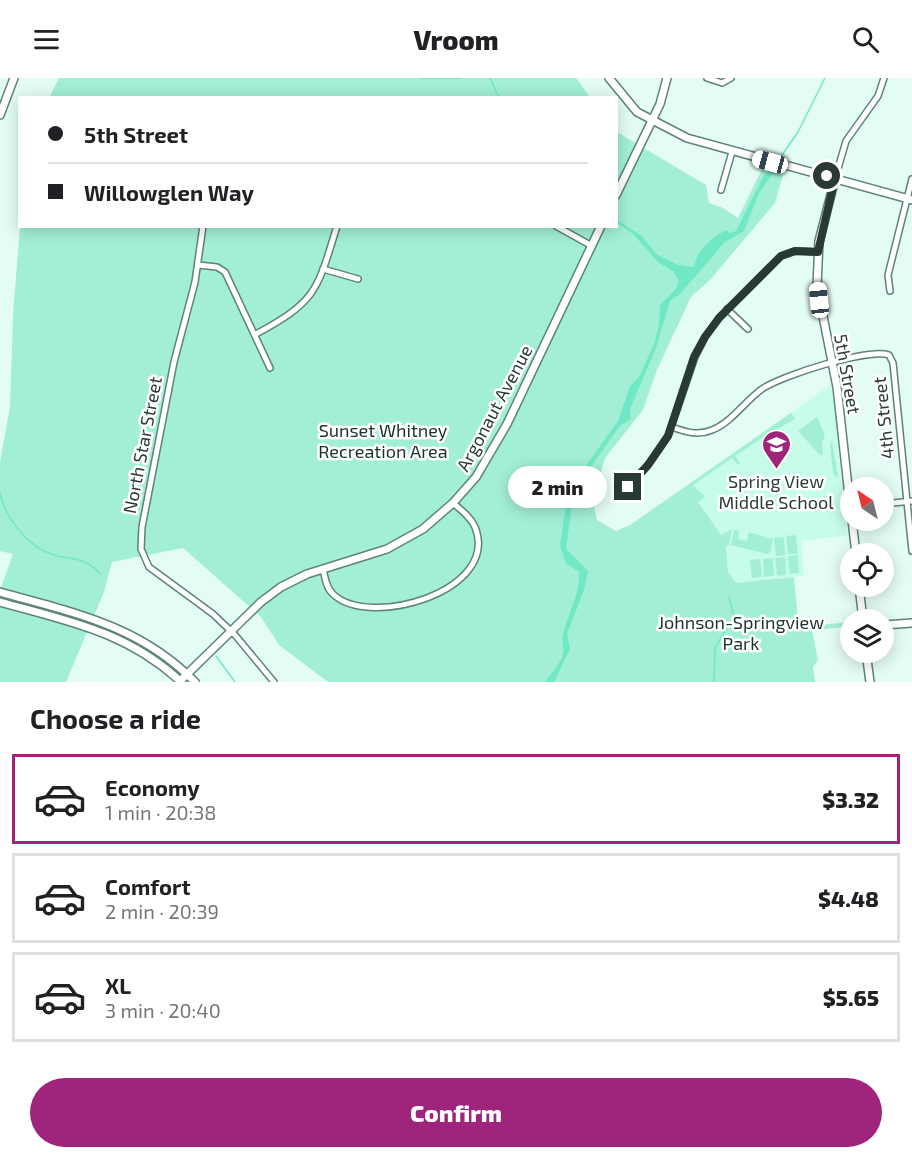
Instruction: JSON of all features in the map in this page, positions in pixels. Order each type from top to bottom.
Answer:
[{"type":"street","points":[[0,115],[14,78]]},
{"type":"street","points":[[609,78],[634,109],[652,121],[687,138],[909,199]]},
{"type":"street","points":[[618,191],[652,121],[667,78]]},
{"type":"street","points":[[707,78],[722,82],[730,78]]},
{"type":"street","points":[[835,178],[846,141],[878,96],[884,78]]},
{"type":"street","points":[[721,190],[732,152]]},
{"type":"street","name":"5th Street","points":[[835,178],[818,252],[819,300],[833,363],[847,477]]},
{"type":"street","points":[[890,291],[888,275],[909,199],[912,179]]},
{"type":"street","name":"North Star Street","points":[[203,228],[198,265],[174,362],[142,527],[141,549],[146,562],[155,573],[202,604],[231,631],[274,682]]},
{"type":"street","points":[[256,334],[302,306],[316,288],[336,228]]},
{"type":"street","points":[[559,228],[592,246]]},
{"type":"street","name":"Argonaut Avenue","points":[[180,682],[272,593],[299,578],[374,555],[400,543],[434,520],[453,503],[476,477],[507,424],[600,228]]},
{"type":"street","points":[[628,487],[655,457],[672,427],[699,348],[727,309],[781,256],[795,251],[818,252]]},
{"type":"street","points":[[198,265],[217,267],[225,272],[270,368]]},
{"type":"street","points":[[323,269],[358,279]]},
{"type":"street","points":[[727,309],[748,329]]},
{"type":"street","name":"4th Street","points":[[833,363],[880,353],[889,355],[893,363],[909,501],[912,551]]},
{"type":"street","points":[[672,427],[695,433],[712,430],[770,384],[794,374],[833,363]]},
{"type":"street","points":[[894,503],[909,501]]},
{"type":"street","points":[[323,569],[333,594],[345,601],[368,606],[396,607],[453,586],[473,564],[477,539],[472,522],[453,503]]},
{"type":"street","points":[[0,592],[91,618],[125,631],[159,650],[195,682]]},
{"type":"street","points":[[0,602],[110,634],[152,657],[180,682]]},
{"type":"street","points":[[894,624],[912,623]]},
{"type":"street","points":[[867,663],[870,682]]},
{"type":"shaded area","points":[[772,169],[775,170],[759,193],[744,231],[725,242],[680,294],[670,301],[656,348],[630,409],[631,419],[620,426],[574,490],[566,549],[588,571],[584,590],[567,634],[570,649],[554,682],[545,682],[563,655],[563,635],[579,580],[579,572],[566,563],[560,546],[569,484],[578,477],[618,421],[630,386],[639,377],[654,344],[659,325],[660,305],[676,289],[679,281],[674,272],[659,263],[633,234],[618,224],[618,221],[642,236],[656,254],[678,265],[694,267],[698,255],[710,241],[726,230],[730,233],[736,231],[764,175]]},
{"type":"shaded area","name":"Spring View Middle School","points":[[832,384],[841,477],[840,531],[847,531],[847,536],[801,541],[804,576],[736,583],[601,546]]},
{"type":"green space","points":[[59,78],[576,78],[589,96],[50,96]]},
{"type":"green space","name":"Sunset Whitney Recreation Area","points":[[618,133],[706,185],[709,203],[723,208],[738,218],[763,167],[784,172],[775,203],[710,280],[691,297],[657,370],[643,410],[605,458],[593,500],[597,520],[616,531],[630,525],[791,413],[795,419],[776,430],[777,444],[768,434],[735,456],[740,463],[738,465],[732,458],[693,485],[705,497],[698,502],[721,535],[732,529],[729,545],[726,546],[728,572],[736,583],[794,577],[798,620],[810,626],[840,623],[840,627],[812,631],[818,660],[813,667],[815,682],[328,682],[279,645],[261,617],[183,548],[112,562],[104,592],[66,682],[0,682],[0,590],[13,554],[0,551],[0,462],[10,407],[13,314],[20,228],[618,228]]},
{"type":"green space","points":[[817,417],[825,435],[822,443],[823,455],[820,455],[798,431]]},
{"type":"green space","points":[[832,441],[838,476],[836,477],[833,473],[830,445]]},
{"type":"green space","points":[[734,530],[739,530],[738,539],[747,541],[749,532],[771,539],[773,536],[771,552],[767,554],[731,545]]},
{"type":"green space","points":[[796,535],[798,554],[788,554],[786,536]]},
{"type":"green space","points":[[784,537],[785,555],[776,556],[774,538]]},
{"type":"green space","points":[[798,555],[799,573],[790,574],[788,556]]},
{"type":"green space","points":[[785,557],[786,575],[777,576],[775,558]]},
{"type":"green space","points":[[773,558],[774,576],[764,577],[763,559]]},
{"type":"green space","points":[[760,559],[762,577],[752,578],[750,560]]},
{"type":"waterway","points":[[421,78],[461,78]]},
{"type":"waterway","points":[[490,78],[498,96]]},
{"type":"waterway","points":[[780,158],[798,132],[825,78]]},
{"type":"waterway","points":[[0,493],[7,512],[27,539],[54,555],[84,562],[100,574]]},
{"type":"waterway","points":[[714,682],[715,648],[734,616],[729,597]]},
{"type":"waterway","points":[[216,656],[235,682]]},
{"type":"place","name":"Spring View Middle School","points":[[776,470]]},
{"type":"route","points":[[628,487],[641,474],[668,436],[694,357],[719,318],[769,265],[781,256],[803,250],[818,252],[835,178],[827,176]]},
{"type":"park label","name":"Johnson-Springview Park","points":[[741,632]]}]
